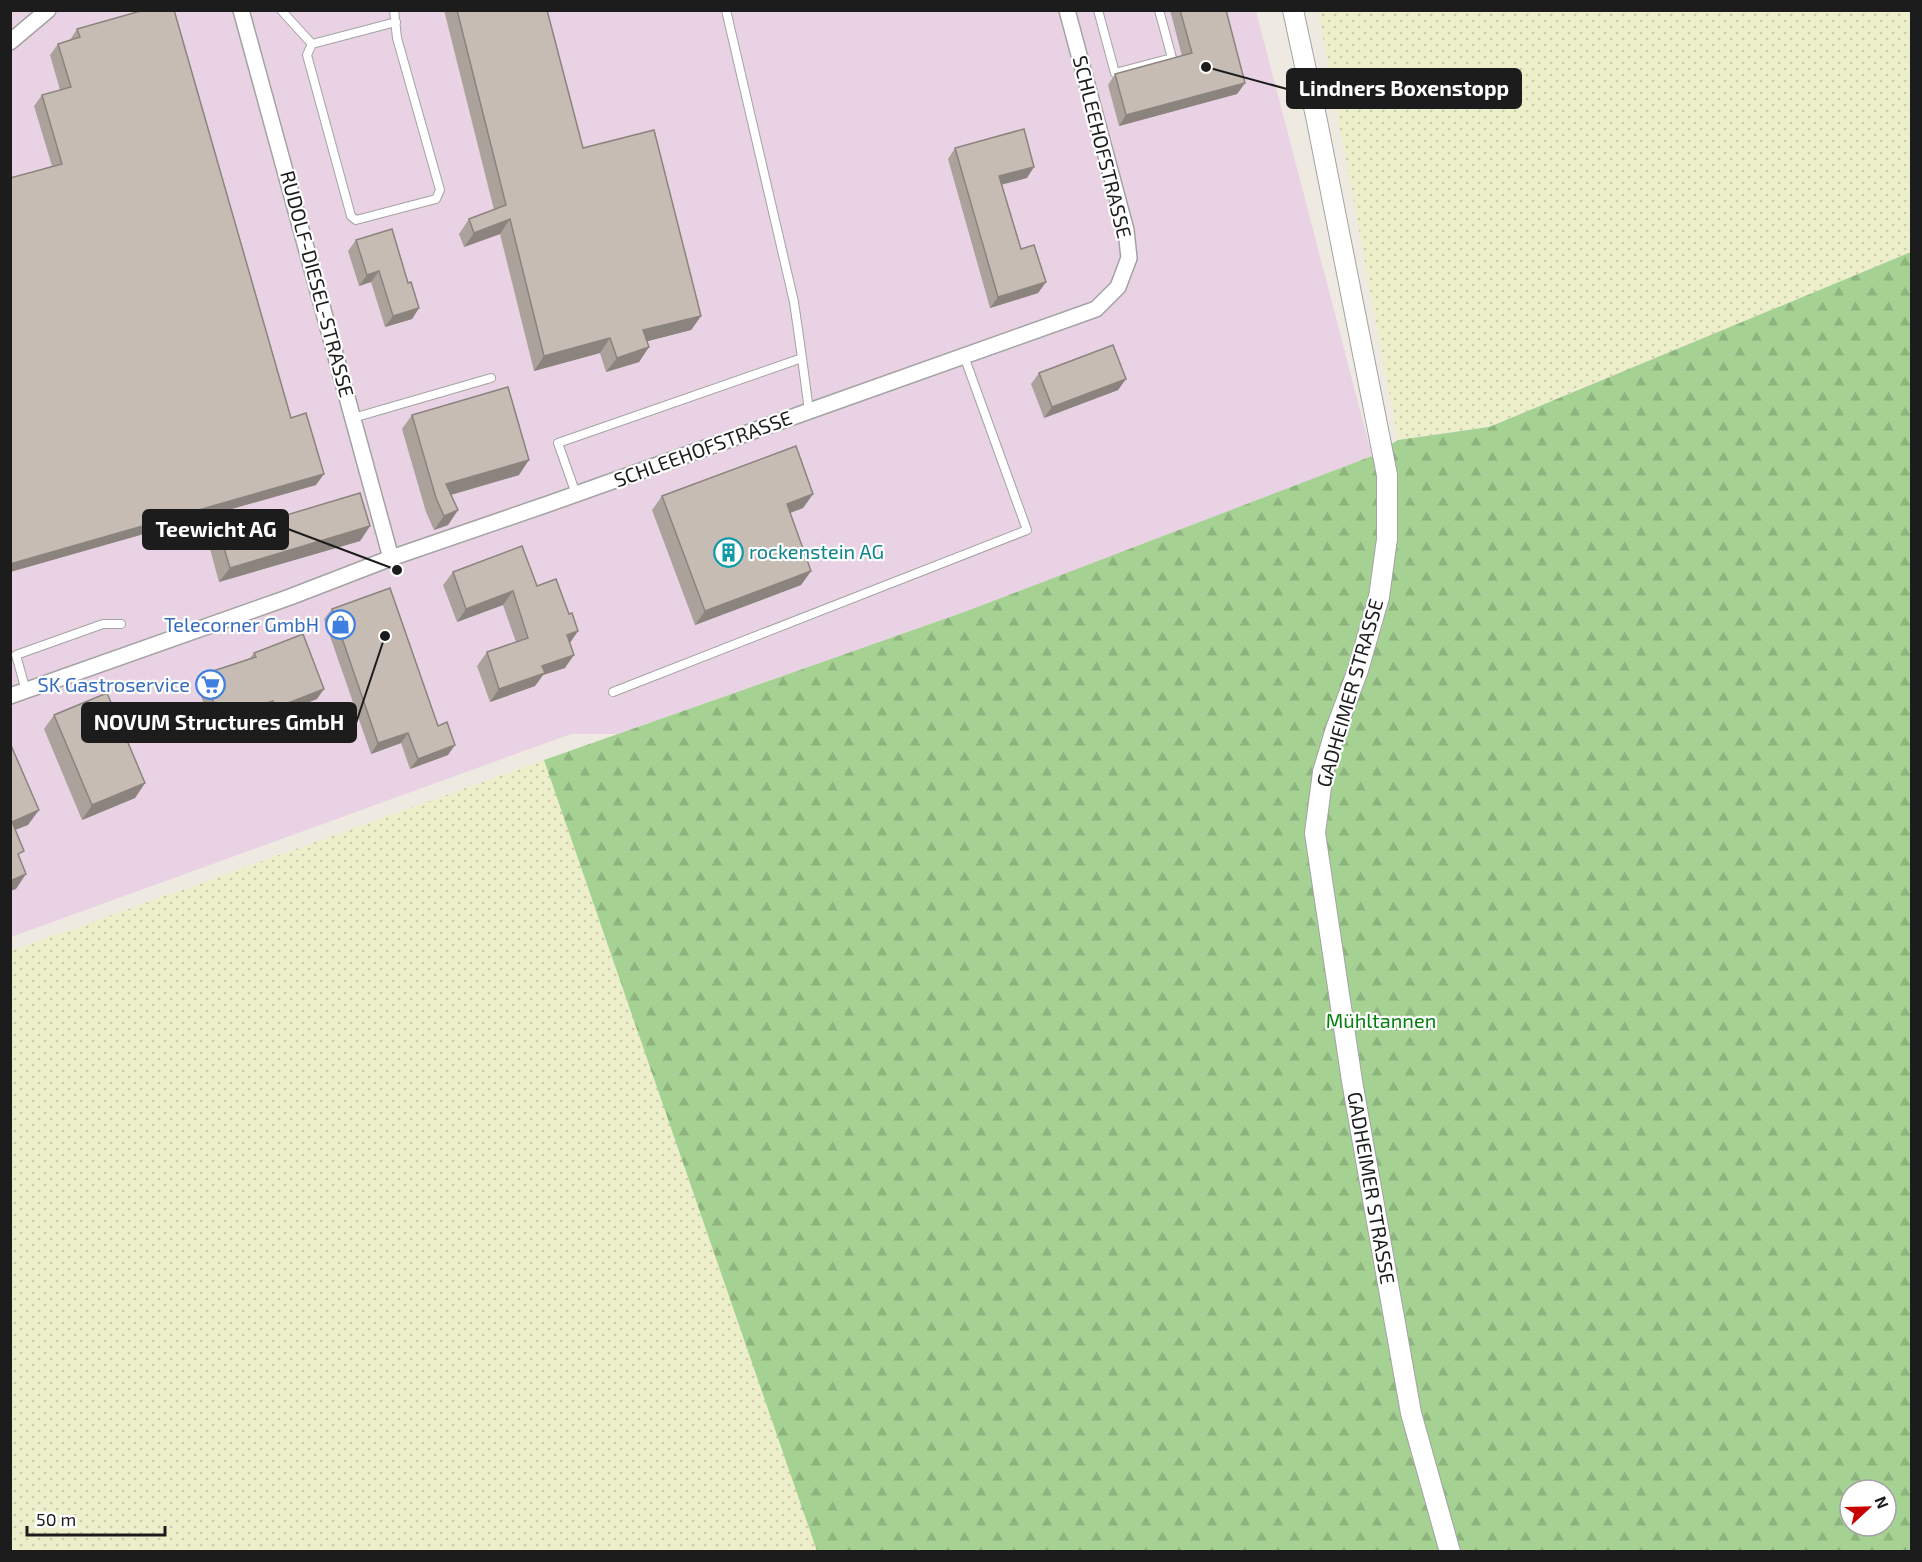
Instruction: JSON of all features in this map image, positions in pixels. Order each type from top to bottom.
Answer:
[{"type":"street","points":[[10,42],[48,10]]},
{"type":"street","name":"RUDOLF-DIESEL-STRASSE","points":[[241,10],[392,558]]},
{"type":"street","name":"GADHEIMER STRASSE","points":[[1293,10],[1387,475],[1387,539],[1379,597],[1358,670],[1323,772],[1315,833],[1352,1081],[1412,1413],[1450,1551]]},
{"type":"street","name":"SCHLEEHOFSTRASSE","points":[[10,696],[1096,309],[1118,287],[1129,258],[1126,230],[1069,11]]},
{"type":"lane","points":[[281,10],[312,44]]},
{"type":"lane","points":[[394,10],[396,22],[398,38],[440,190],[436,198],[356,220],[351,216],[307,55],[312,44],[350,32],[396,22]]},
{"type":"lane","points":[[726,10],[794,302],[809,411]]},
{"type":"lane","points":[[1098,10],[1115,74],[1172,58],[1159,10]]},
{"type":"lane","points":[[613,692],[1027,530],[964,356]]},
{"type":"lane","points":[[576,494],[558,443],[802,358]]},
{"type":"lane","points":[[353,418],[491,378]]},
{"type":"lane","points":[[26,691],[16,655],[102,624],[121,624]]},
{"type":"shaded area","points":[[11,11],[1256,11],[1372,456],[967,611],[617,734],[571,734],[11,937]]},
{"type":"green space","points":[[1318,11],[1911,11],[1911,252],[1488,427],[1398,440]]},
{"type":"green space","name":"Mühltannen","points":[[1911,252],[1911,1551],[817,1551],[544,760],[967,611],[1372,456],[1398,440],[1489,427]]},
{"type":"green space","points":[[544,760],[821,1551],[11,1552],[11,951]]},
{"type":"building","points":[[144,10],[174,10],[291,418],[306,413],[324,474],[10,564],[10,178],[62,164],[42,95],[71,87],[58,44],[80,37],[77,29]]},
{"type":"building","points":[[457,10],[547,10],[583,148],[654,130],[701,316],[643,330],[649,347],[617,358],[610,338],[544,356],[510,219],[474,233],[469,219],[506,205]]},
{"type":"building","points":[[1180,10],[1226,10],[1245,83],[1126,115],[1115,74],[1192,53]]},
{"type":"building","points":[[1024,129],[1034,167],[999,176],[1021,249],[1034,245],[1046,282],[998,297],[955,148]]},
{"type":"building","points":[[392,229],[408,283],[411,282],[419,308],[393,316],[379,271],[367,275],[356,240]]},
{"type":"building","points":[[1113,345],[1126,379],[1052,407],[1039,373]]},
{"type":"building","points":[[508,387],[529,460],[446,484],[458,510],[444,516],[436,498],[412,415]]},
{"type":"building","name":"rockenstein AG","points":[[796,446],[813,494],[787,504],[811,571],[705,611],[662,496]]},
{"type":"building","points":[[360,493],[370,526],[230,568],[220,535]]},
{"type":"building","points":[[522,546],[537,586],[556,579],[578,631],[567,635],[574,655],[542,666],[545,673],[499,689],[487,652],[528,638],[513,591],[466,609],[453,572]]},
{"type":"building","points":[[390,588],[438,726],[447,722],[455,745],[418,759],[408,733],[378,743],[332,609]]},
{"type":"building","points":[[303,634],[324,689],[275,708],[273,701],[219,719],[204,674],[256,657],[254,653]]},
{"type":"building","points":[[107,693],[145,783],[92,805],[54,715]]},
{"type":"building","points":[[10,743],[39,810],[12,822],[24,851],[18,854],[26,874],[10,881]]},
{"type":"place","name":"Lindners Boxenstopp","points":[[1206,67]]},
{"type":"place","name":"rockenstein AG","points":[[728,552]]},
{"type":"place","name":"Teewicht AG","points":[[397,570]]},
{"type":"place","name":"Telecorner GmbH","points":[[340,625]]},
{"type":"place","name":"NOVUM Structures GmbH","points":[[385,636]]},
{"type":"place","name":"SK Gastroservice","points":[[211,685]]}]
